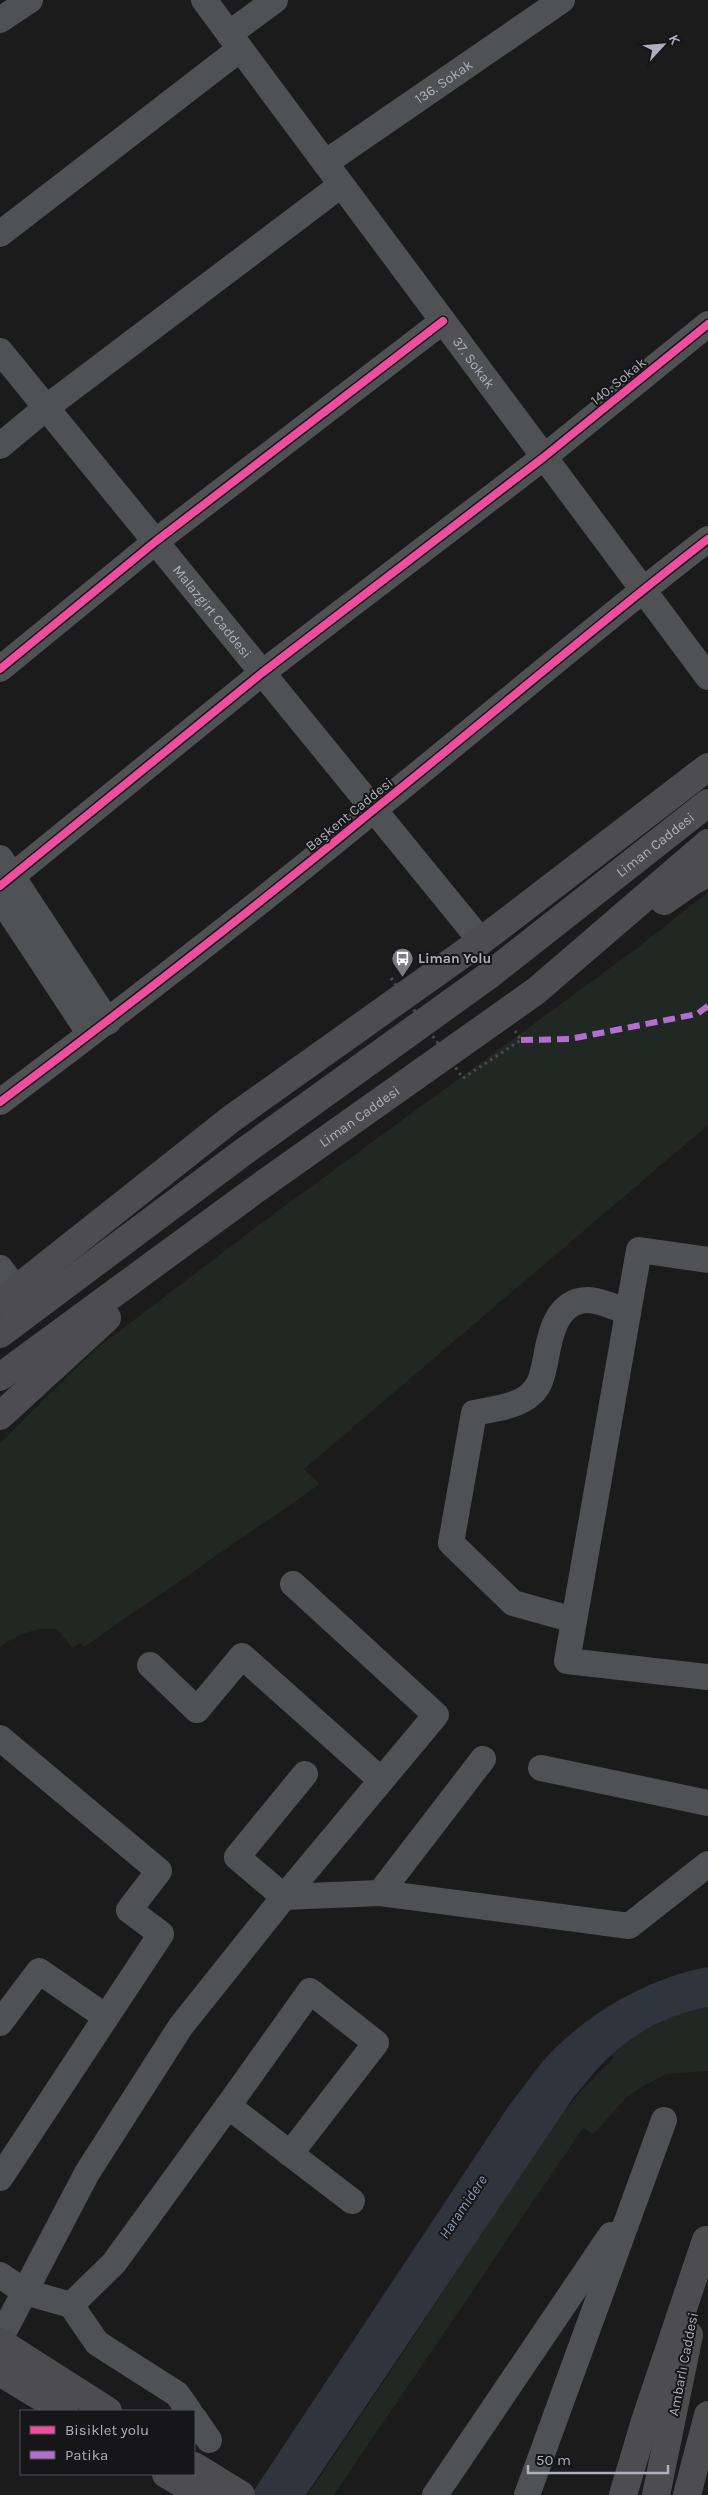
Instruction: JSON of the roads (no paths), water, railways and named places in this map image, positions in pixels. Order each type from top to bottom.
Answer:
[{"type":"highway","points":[[5,1286],[231,1119],[481,940],[708,767]]},
{"type":"highway","name":"Liman Caddesi","points":[[0,1334],[242,1153],[488,976],[708,804]]},
{"type":"highway","name":"Liman Caddesi","points":[[0,1378],[255,1190],[536,991],[708,842]]},
{"type":"highway","points":[[536,991],[690,882],[708,873]]},
{"type":"highway","points":[[0,1416],[114,1311],[255,1190]]},
{"type":"main road","points":[[623,2495],[645,2421],[707,2236]]},
{"type":"main road","name":"Ambarlı Caddesi","points":[[656,2495],[707,2236]]},
{"type":"main road","points":[[0,2341],[106,2410]]},
{"type":"main road","points":[[0,2372],[62,2410]]},
{"type":"main road","points":[[687,2495],[708,2415]]},
{"type":"main road","points":[[195,2467],[241,2495]]},
{"type":"main road","points":[[168,2475],[201,2495]]},
{"type":"street","points":[[0,20],[30,0]]},
{"type":"street","name":"37. Sokak","points":[[204,0],[708,677]]},
{"type":"street","points":[[0,234],[235,42],[275,0]]},
{"type":"street","name":"136. Sokak","points":[[325,163],[562,0]]},
{"type":"street","points":[[0,446],[47,407],[341,185]]},
{"type":"street","points":[[0,669],[155,542],[443,321]]},
{"type":"street","name":"140. Sokak","points":[[3,880],[262,673],[544,457],[708,324]]},
{"type":"street","name":"Malazgirt Caddesi","points":[[0,351],[481,940]]},
{"type":"street","name":"Başkent Caddesi","points":[[0,1102],[99,1028],[375,810],[643,589],[708,539]]},
{"type":"street","points":[[3,880],[99,1028]]},
{"type":"street","points":[[708,1260],[639,1250],[567,1661],[708,1677]]},
{"type":"street","points":[[574,1620],[513,1603],[451,1543],[474,1413],[520,1402],[533,1393],[541,1380],[556,1320],[565,1309],[580,1301],[590,1300],[628,1312]]},
{"type":"street","points":[[0,2341],[87,2173],[181,2026],[284,1897],[436,1715],[293,1584]]},
{"type":"street","points":[[150,1665],[197,1710],[242,1656],[382,1780]]},
{"type":"street","points":[[0,1738],[159,1871],[130,1910],[161,1934],[0,2178]]},
{"type":"street","points":[[380,1892],[483,1759]]},
{"type":"street","points":[[541,1768],[708,1803]]},
{"type":"street","points":[[305,1774],[237,1857],[284,1897],[380,1892],[629,1926],[708,1864]]},
{"type":"street","points":[[0,2023],[39,1971],[106,2017]]},
{"type":"street","points":[[71,2305],[114,2263],[310,1991],[376,2043],[290,2154]]},
{"type":"street","points":[[228,2106],[352,2201]]},
{"type":"street","points":[[527,2495],[664,2120]]},
{"type":"street","points":[[435,2495],[634,2202]]},
{"type":"street","points":[[0,2275],[25,2292],[71,2305],[97,2342],[177,2394],[188,2410]]},
{"type":"street","points":[[195,2419],[209,2440]]},
{"type":"water","name":"Haramidere","points":[[708,1967],[708,2007],[667,2019],[628,2041],[602,2064],[573,2098],[306,2495],[251,2495],[508,2107],[543,2061],[578,2028],[618,2001],[662,1980]]},
{"type":"place","name":"Liman Yolu","points":[[402,977]]}]
